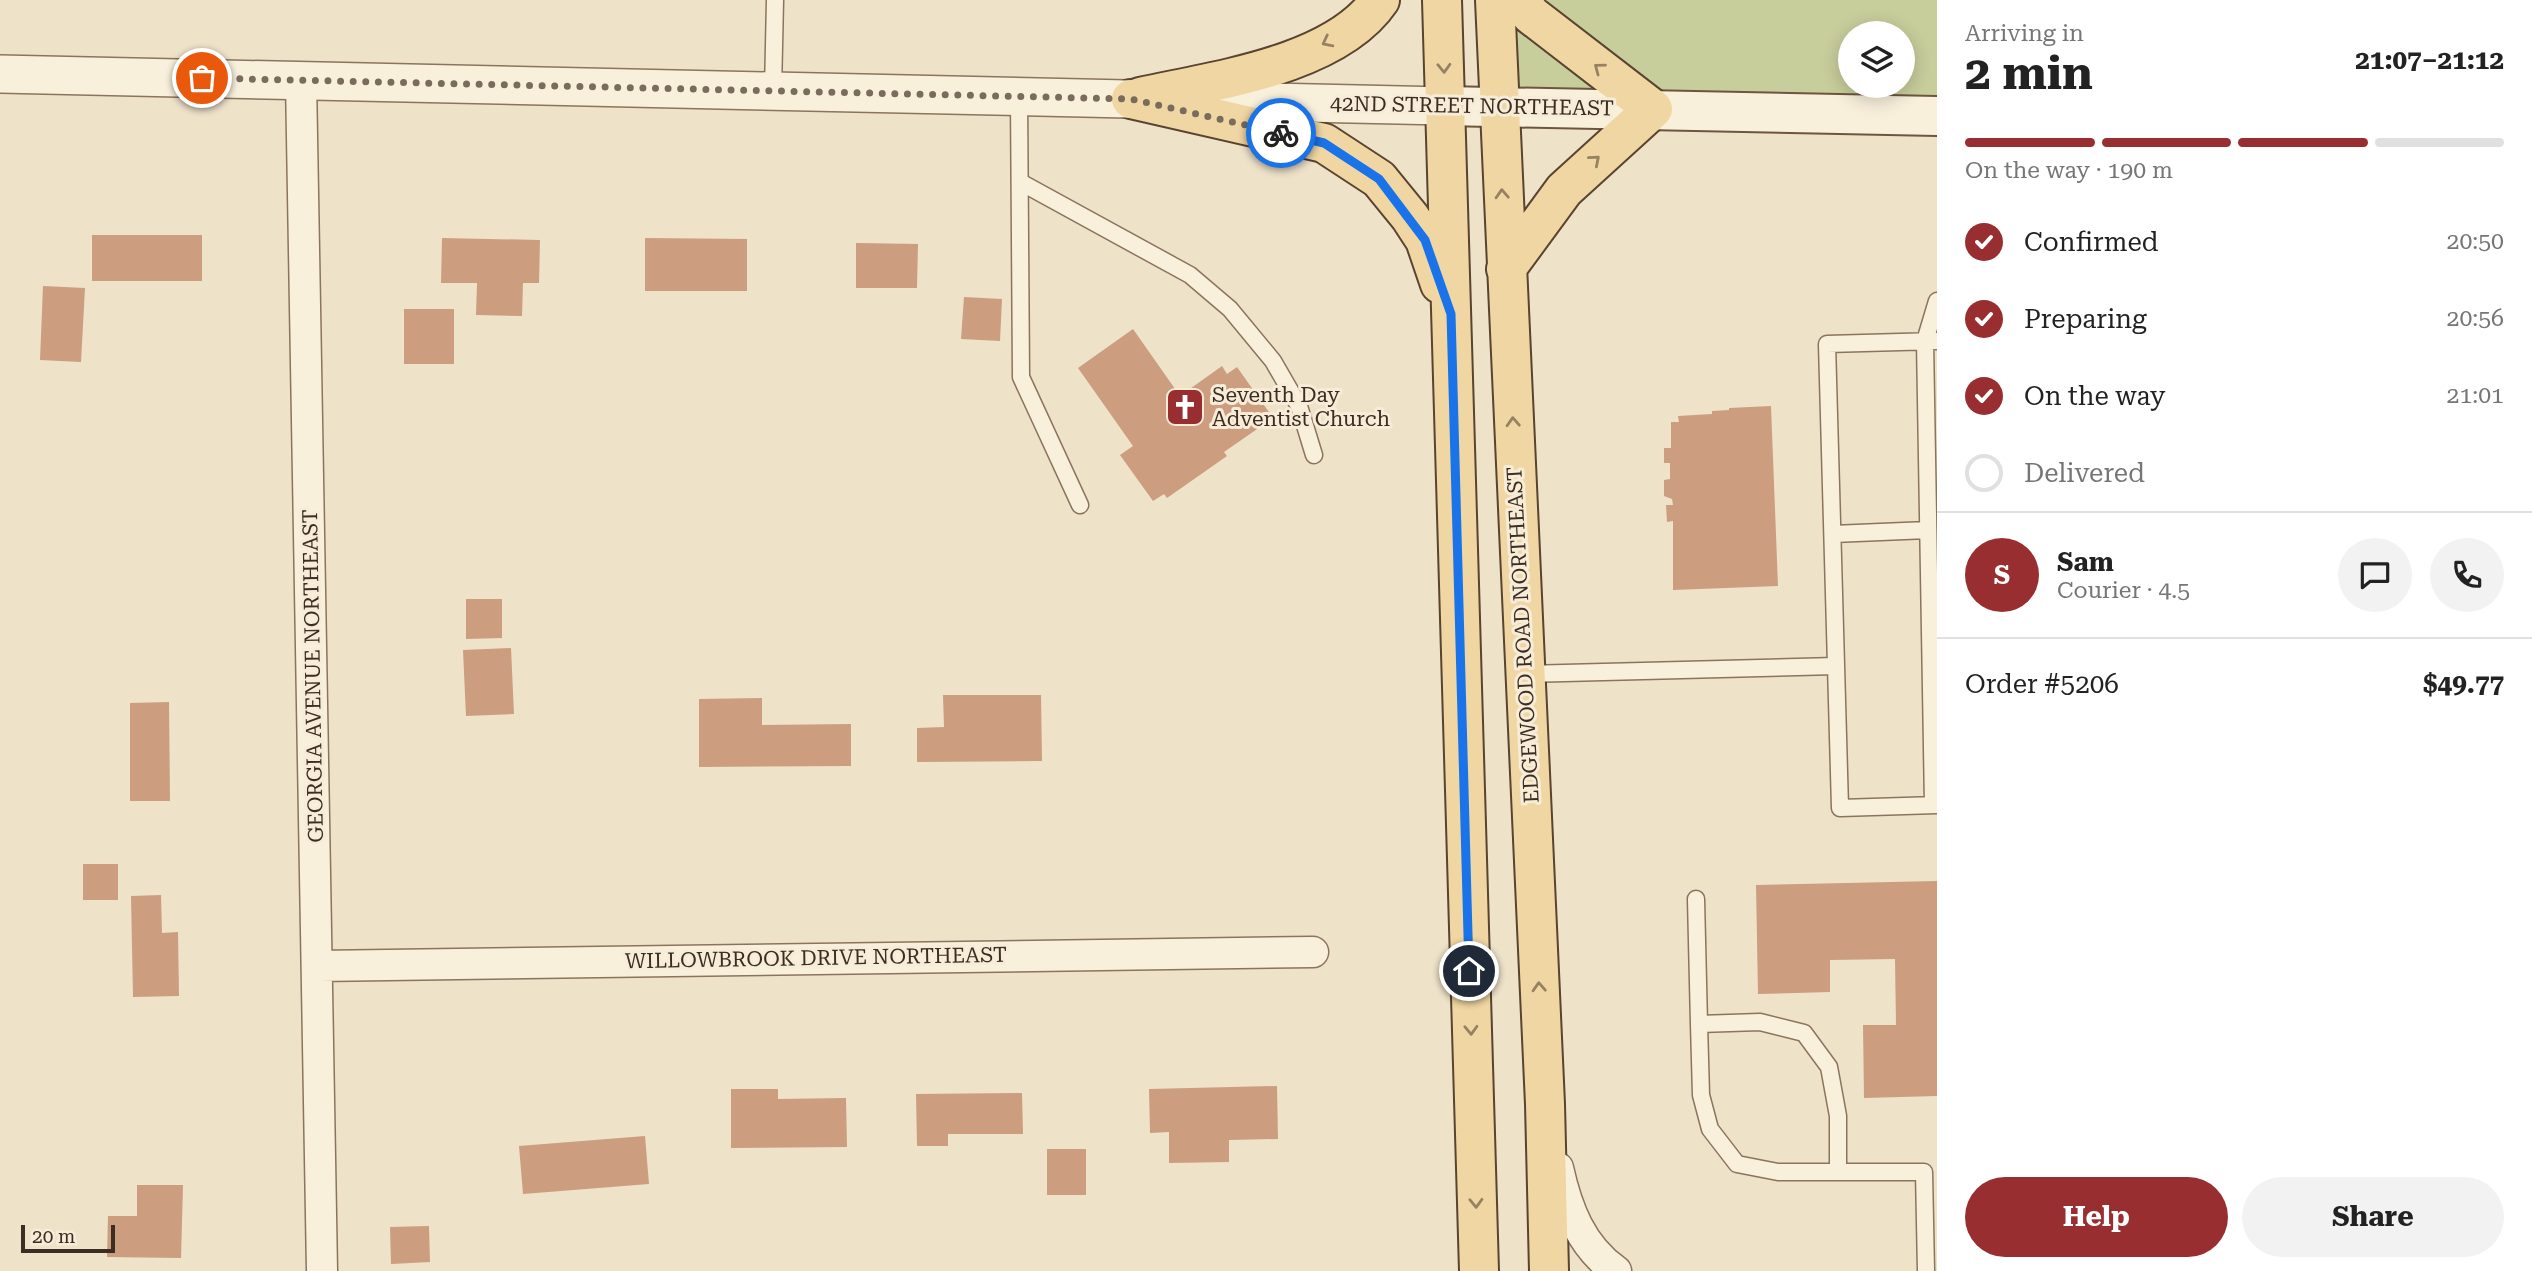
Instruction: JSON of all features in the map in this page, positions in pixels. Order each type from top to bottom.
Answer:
[{"type":"main road","points":[[1131,99],[1284,65],[1339,37],[1374,9],[1380,0]]},
{"type":"main road","points":[[1442,0],[1479,1271]]},
{"type":"main road","name":"EDGEWOOD ROAD NORTHEAST","points":[[1495,0],[1545,1104],[1549,1271]]},
{"type":"main road","points":[[1506,269],[1564,190],[1653,109],[1531,15],[1520,0]]},
{"type":"main road","points":[[1131,99],[1324,143],[1379,179],[1425,240],[1451,314]]},
{"type":"main road","name":"42ND STREET NORTHEAST","points":[[1445,106],[1937,116]]},
{"type":"street","name":"42ND STREET NORTHEAST","points":[[0,74],[1445,106]]},
{"type":"street","name":"GEORGIA AVENUE NORTHEAST","points":[[301,80],[322,1271]]},
{"type":"street","name":"WILLOWBROOK DRIVE NORTHEAST","points":[[318,966],[1313,952]]},
{"type":"street","points":[[1545,1104],[1567,1208],[1599,1259],[1616,1271]]},
{"type":"lane","points":[[773,91],[775,0]]},
{"type":"lane","points":[[1020,97],[1021,377],[1080,505]]},
{"type":"lane","points":[[1022,183],[1190,275],[1230,309],[1273,361],[1299,406],[1314,455]]},
{"type":"lane","points":[[1931,341],[1827,344],[1840,808],[1935,805],[1928,530],[1931,341],[1937,301]]},
{"type":"lane","points":[[1833,534],[1928,530]]},
{"type":"lane","points":[[1525,674],[1836,666]]},
{"type":"lane","points":[[1696,899],[1700,1095],[1710,1129],[1737,1164],[1778,1172],[1924,1172],[1926,1271]]},
{"type":"lane","points":[[1699,1024],[1760,1022],[1804,1033],[1829,1067],[1838,1116],[1838,1172]]},
{"type":"green space","points":[[1495,0],[1937,0],[1937,116],[1498,106]]},
{"type":"building","points":[[92,235],[202,235],[202,281],[92,281]]},
{"type":"building","points":[[442,238],[540,240],[539,283],[523,283],[522,316],[476,315],[477,283],[441,283]]},
{"type":"building","points":[[645,238],[747,239],[747,291],[645,291]]},
{"type":"building","points":[[856,243],[918,244],[917,288],[856,288]]},
{"type":"building","points":[[43,286],[85,288],[81,362],[40,360]]},
{"type":"building","points":[[964,297],[1002,299],[1000,341],[961,339]]},
{"type":"building","points":[[404,309],[454,309],[454,364],[404,364]]},
{"type":"building","name":"Seventh Day Adventist Church","points":[[1133,329],[1180,396],[1222,366],[1227,374],[1237,367],[1273,418],[1224,452],[1227,456],[1167,498],[1164,494],[1153,501],[1120,455],[1133,446],[1078,368]]},
{"type":"building","points":[[1771,406],[1778,586],[1673,590],[1673,521],[1667,522],[1666,505],[1673,505],[1672,499],[1664,496],[1664,480],[1670,479],[1670,463],[1664,463],[1664,448],[1671,448],[1671,422],[1679,422],[1678,416],[1712,414],[1712,411],[1729,408]]},
{"type":"building","points":[[466,599],[502,599],[502,638],[466,639]]},
{"type":"building","points":[[511,648],[514,714],[466,716],[463,650]]},
{"type":"building","points":[[943,695],[1041,695],[1042,761],[917,762],[917,728],[944,727]]},
{"type":"building","points":[[762,698],[762,725],[851,724],[851,766],[699,767],[699,699]]},
{"type":"building","points":[[169,702],[170,801],[130,801],[130,703]]},
{"type":"building","points":[[83,864],[118,864],[118,900],[83,900]]},
{"type":"building","points":[[1937,881],[1937,1096],[1864,1098],[1863,1025],[1896,1025],[1895,959],[1830,960],[1830,992],[1758,994],[1756,885]]},
{"type":"building","points":[[161,895],[162,933],[178,932],[179,996],[133,997],[131,896]]},
{"type":"building","points":[[1277,1086],[1278,1139],[1229,1140],[1229,1162],[1169,1163],[1169,1132],[1150,1133],[1149,1089]]},
{"type":"building","points":[[731,1089],[778,1089],[778,1099],[846,1098],[847,1147],[731,1148]]},
{"type":"building","points":[[1022,1093],[1023,1134],[948,1134],[948,1146],[917,1146],[916,1094]]},
{"type":"building","points":[[645,1136],[649,1184],[523,1194],[519,1146]]},
{"type":"building","points":[[1047,1149],[1086,1149],[1086,1195],[1047,1195]]},
{"type":"building","points":[[137,1185],[183,1185],[181,1258],[107,1257],[108,1216],[137,1216]]},
{"type":"building","points":[[429,1226],[430,1262],[391,1264],[390,1227]]},
{"type":"way so far","points":[[202,78],[1131,99],[1281,133]]},
{"type":"place","name":"Seventh Day Adventist Church","points":[[1185,407]]},
{"type":"route","points":[[1281,133],[1324,143],[1379,179],[1425,240],[1451,314],[1469,971]]}]
